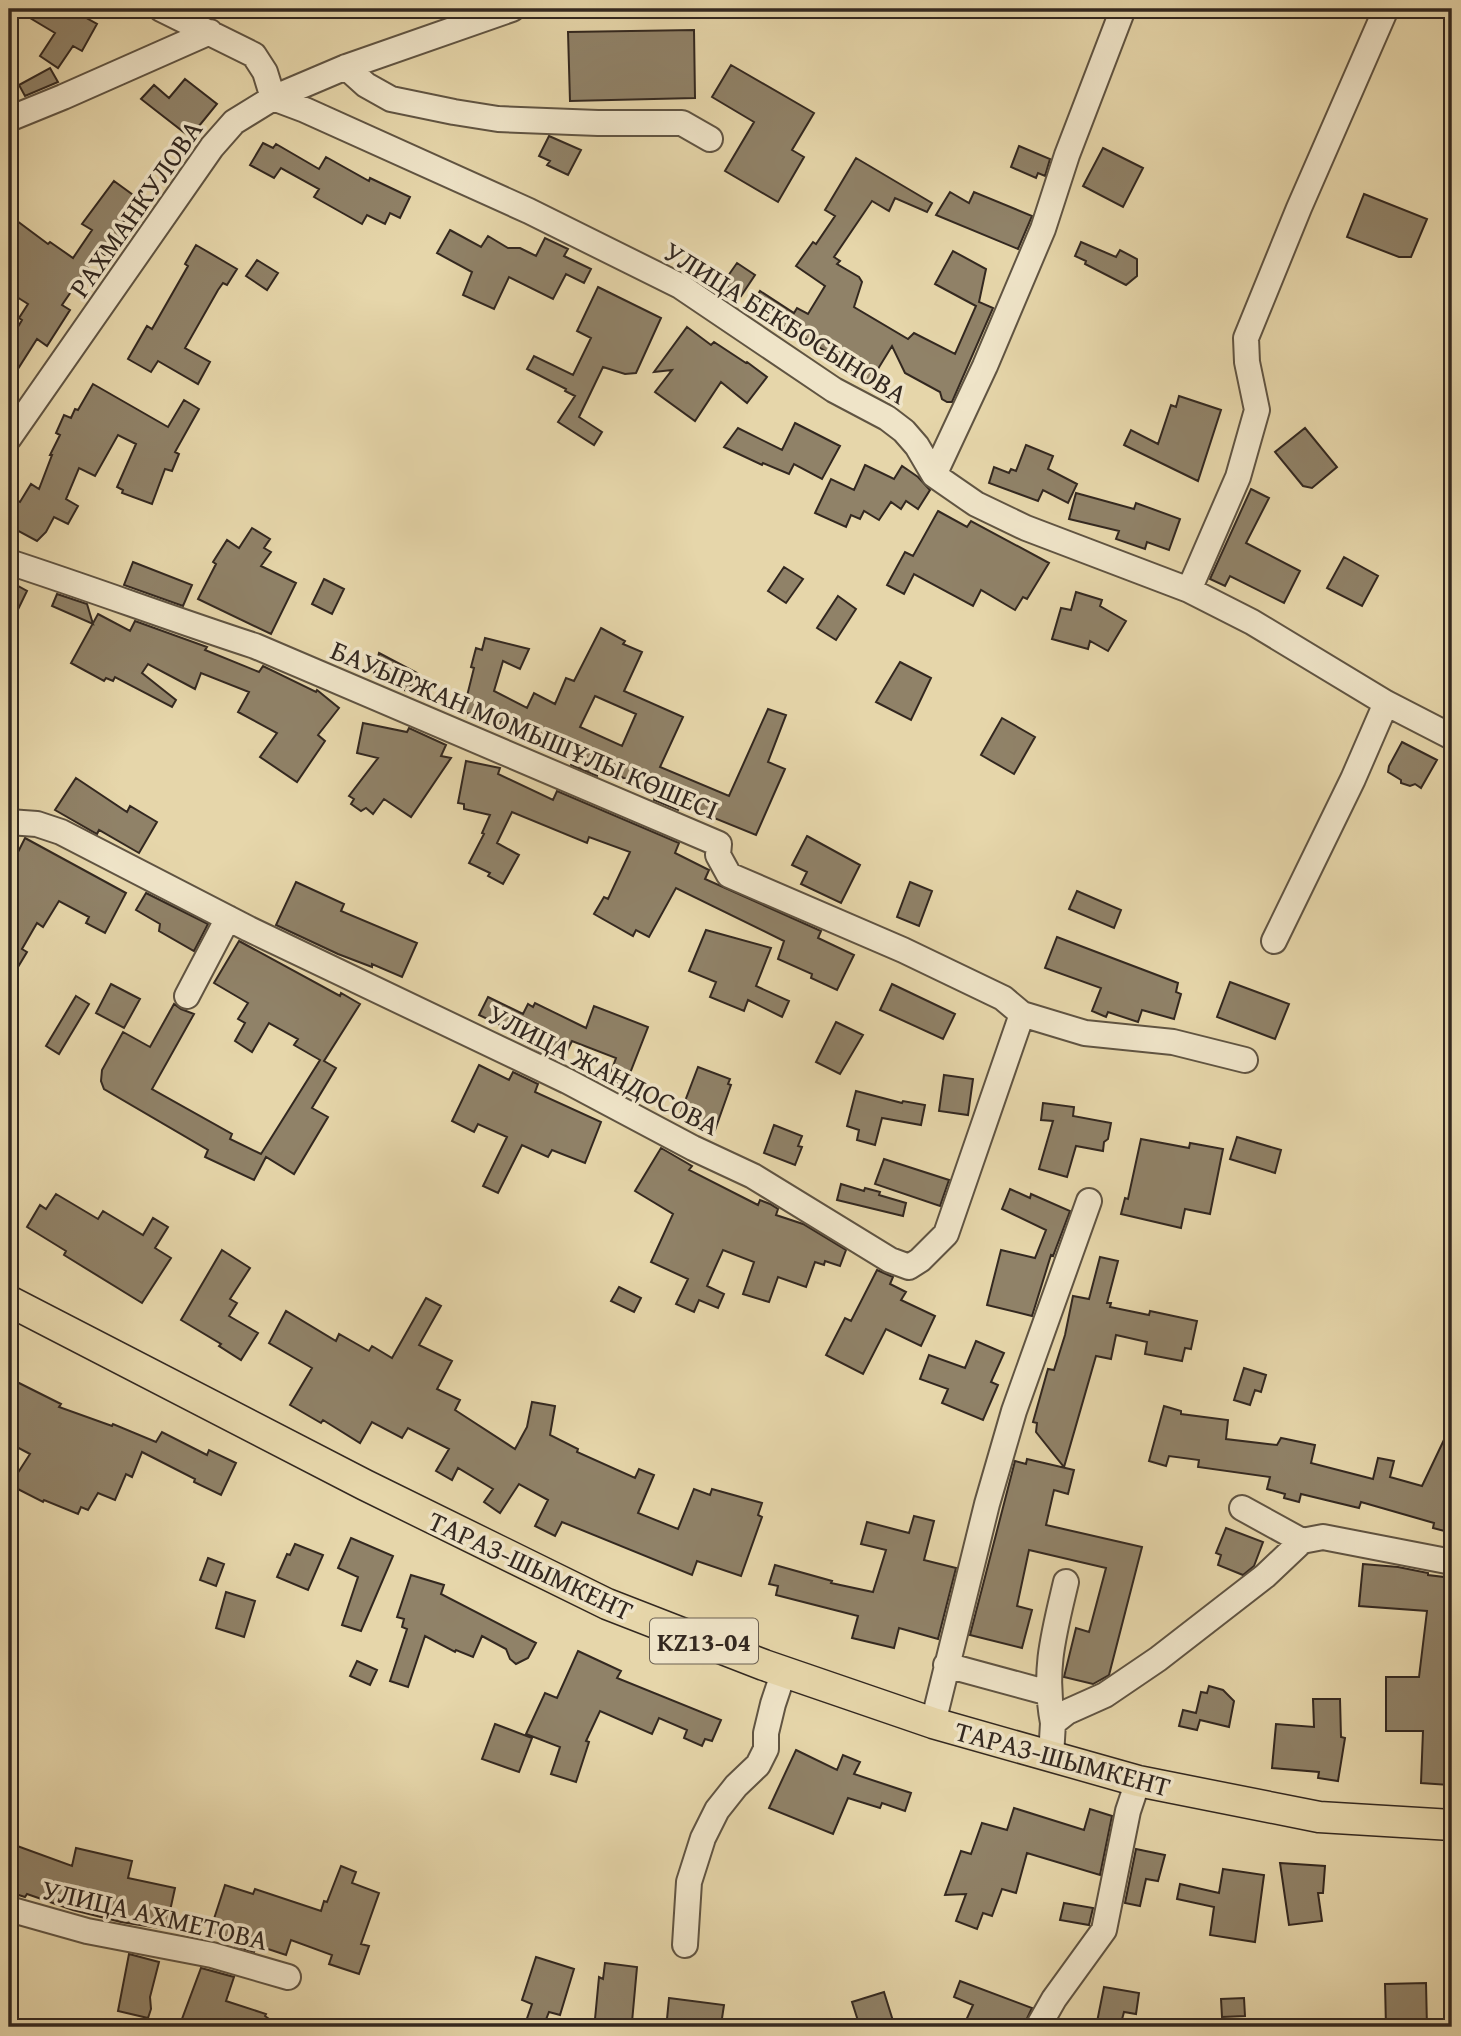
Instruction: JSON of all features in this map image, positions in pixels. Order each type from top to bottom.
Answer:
[{"type":"main road","name":"ТАРАЗ-ШЫМКЕНТ","points":[[9,1301],[365,1485],[607,1604],[784,1671],[933,1723],[1138,1781],[1319,1817],[1452,1825]]},
{"type":"street","points":[[161,9],[254,55],[265,72],[273,98]]},
{"type":"street","name":"РАХМАНКУЛОВА","points":[[9,438],[212,146],[234,122],[273,98],[346,67],[512,9]]},
{"type":"street","points":[[934,475],[985,366],[1043,229],[1067,155],[1122,9]]},
{"type":"street","points":[[1189,590],[1238,477],[1257,410],[1247,362],[1246,338],[1299,208],[1386,9]]},
{"type":"street","points":[[9,119],[210,32]]},
{"type":"street","points":[[346,67],[366,85],[391,99],[454,112],[498,120],[682,123],[710,139]]},
{"type":"street","name":"УЛИЦА БЕКБОСЫНОВА","points":[[273,98],[529,211],[680,286],[834,390],[887,418],[917,446],[934,475],[975,504],[1027,528],[1189,590],[1301,650],[1385,703],[1452,737]]},
{"type":"street","name":"БАУЫРЖАН МОМЫШҰЛЫ КӨШЕСІ","points":[[9,562],[255,646],[719,844],[718,855],[729,875],[903,950],[1003,998],[1022,1014],[1085,1033],[1173,1042],[1245,1060]]},
{"type":"street","points":[[1274,941],[1353,779],[1385,703]]},
{"type":"street","name":"УЛИЦА ЖАНДОСОВА","points":[[9,822],[37,824],[61,832],[228,918],[567,1081],[693,1148],[753,1176],[890,1260],[909,1266],[920,1260],[946,1234],[1022,1014]]},
{"type":"street","points":[[187,996],[228,918]]},
{"type":"street","points":[[933,1723],[987,1504],[1014,1411],[1089,1201]]},
{"type":"street","points":[[1242,1508],[1302,1541]]},
{"type":"street","points":[[1053,1723],[1067,1712],[1105,1695],[1158,1659],[1265,1576],[1302,1541],[1323,1537],[1452,1562]]},
{"type":"street","points":[[1051,1756],[1053,1723],[1048,1672],[1051,1644],[1066,1583]]},
{"type":"street","points":[[946,1665],[1049,1693]]},
{"type":"street","points":[[685,1945],[689,1882],[703,1838],[717,1810],[736,1786],[758,1765],[766,1749],[766,1733],[784,1671]]},
{"type":"street","points":[[1038,2027],[1054,1999],[1104,1930],[1128,1811],[1138,1781]]},
{"type":"street","name":"УЛИЦА АХМЕТОВА","points":[[9,1909],[87,1931],[212,1955],[288,1977]]},
{"type":"building","points":[[15,9],[70,9],[97,24],[82,51],[73,46],[58,68],[40,56],[55,33]]},
{"type":"building","points":[[694,30],[695,98],[570,101],[568,32]]},
{"type":"building","points":[[731,65],[814,113],[792,150],[804,157],[778,202],[725,171],[754,122],[712,97]]},
{"type":"building","points":[[50,68],[58,82],[25,96],[19,85]]},
{"type":"building","points":[[185,79],[217,104],[190,137],[141,99],[154,85],[169,98]]},
{"type":"building","points":[[549,136],[581,150],[568,175],[547,165],[550,161],[539,156]]},
{"type":"building","points":[[263,143],[273,148],[276,144],[319,169],[326,157],[369,181],[370,178],[410,197],[400,218],[390,213],[385,224],[367,215],[362,224],[314,197],[319,189],[281,168],[274,178],[250,165]]},
{"type":"building","points":[[1019,146],[1050,159],[1045,176],[1038,173],[1036,178],[1011,167]]},
{"type":"building","points":[[1103,148],[1143,168],[1123,207],[1083,186]]},
{"type":"building","points":[[856,158],[932,203],[927,212],[895,198],[889,211],[872,201],[834,257],[840,261],[837,264],[859,277],[862,282],[854,307],[908,339],[914,333],[955,354],[976,306],[935,284],[953,251],[986,269],[979,302],[993,308],[952,402],[942,399],[940,392],[905,373],[892,346],[870,382],[848,369],[850,366],[751,306],[760,291],[794,313],[797,308],[808,314],[825,286],[796,266],[813,242],[816,244],[835,216],[825,210]]},
{"type":"building","points":[[114,181],[140,200],[117,231],[121,233],[105,255],[99,251],[62,305],[70,310],[47,346],[37,339],[9,383],[9,342],[28,304],[9,292],[9,215],[48,244],[50,242],[73,258],[92,230],[82,224]]},
{"type":"building","points":[[950,192],[969,203],[974,192],[1032,216],[1018,249],[936,215]]},
{"type":"building","points":[[1364,194],[1427,219],[1411,257],[1399,257],[1347,237]]},
{"type":"building","points":[[450,230],[481,247],[488,236],[508,248],[520,248],[536,256],[545,238],[568,249],[564,256],[591,269],[584,283],[566,274],[553,299],[509,277],[494,309],[463,295],[472,272],[437,253]]},
{"type":"building","points":[[1081,242],[1116,257],[1120,250],[1137,259],[1137,276],[1126,285],[1085,264],[1086,261],[1075,256]]},
{"type":"building","points":[[196,245],[237,269],[227,285],[223,283],[218,290],[185,348],[210,362],[198,384],[158,361],[151,372],[128,359],[147,326],[152,329],[188,266],[185,264]]},
{"type":"building","points":[[257,260],[278,273],[267,290],[246,276]]},
{"type":"building","points":[[737,263],[755,275],[741,296],[723,283]]},
{"type":"building","points":[[598,287],[661,318],[636,373],[625,374],[603,367],[579,417],[602,432],[594,445],[558,422],[575,396],[527,369],[534,356],[573,375],[591,338],[577,331]]},
{"type":"building","points":[[687,327],[711,345],[714,342],[767,377],[747,403],[721,382],[695,421],[655,392],[672,370],[654,372]]},
{"type":"building","points":[[93,384],[168,427],[184,400],[199,409],[175,452],[179,454],[172,471],[165,469],[152,504],[122,493],[123,490],[117,487],[136,444],[118,435],[95,476],[79,468],[66,499],[78,506],[68,524],[54,517],[46,532],[37,541],[9,526],[9,511],[15,499],[20,502],[31,484],[39,489],[60,435],[56,433],[64,415],[71,418]]},
{"type":"building","points":[[1179,396],[1221,410],[1198,481],[1124,445],[1131,430],[1158,444],[1171,405],[1176,407]]},
{"type":"building","points":[[795,423],[840,446],[822,479],[794,464],[789,474],[724,447],[738,428],[782,450]]},
{"type":"building","points":[[1305,428],[1337,467],[1312,488],[1303,486],[1275,452]]},
{"type":"building","points":[[1026,445],[1053,456],[1048,469],[1077,484],[1068,503],[1043,490],[1038,501],[989,483],[994,467],[1009,473],[1011,469],[1016,471]]},
{"type":"building","points":[[865,465],[894,479],[902,466],[930,490],[918,509],[906,501],[901,509],[891,502],[879,520],[864,511],[860,519],[851,515],[846,527],[815,513],[831,479],[854,490]]},
{"type":"building","points":[[1251,489],[1269,498],[1246,543],[1300,571],[1284,603],[1230,576],[1225,586],[1210,579]]},
{"type":"building","points":[[1076,493],[1134,509],[1136,503],[1180,519],[1169,550],[1147,542],[1145,549],[1116,539],[1119,531],[1069,519]]},
{"type":"building","points":[[938,511],[967,527],[971,521],[1049,563],[1027,599],[1023,597],[1015,610],[981,590],[973,606],[914,574],[904,594],[887,585],[905,552],[913,556]]},
{"type":"building","points":[[252,528],[270,539],[264,548],[271,552],[261,566],[296,583],[271,634],[198,599],[216,564],[213,562],[227,540],[239,548]]},
{"type":"building","points":[[1344,557],[1378,576],[1362,606],[1327,588]]},
{"type":"building","points":[[133,562],[192,585],[183,606],[124,585]]},
{"type":"building","points":[[784,567],[803,579],[786,603],[768,591]]},
{"type":"building","points":[[324,579],[344,589],[332,614],[312,604]]},
{"type":"building","points":[[9,581],[27,591],[9,628]]},
{"type":"building","points":[[1076,592],[1102,600],[1100,606],[1126,621],[1108,651],[1090,641],[1088,649],[1052,639],[1061,608],[1071,610]]},
{"type":"building","points":[[57,594],[87,604],[93,624],[52,606]]},
{"type":"building","points":[[838,596],[856,609],[836,640],[817,628]]},
{"type":"building","points":[[98,614],[130,631],[135,621],[207,647],[205,650],[259,672],[263,666],[316,692],[317,690],[339,708],[318,735],[325,741],[297,782],[260,757],[277,733],[238,712],[249,692],[201,673],[195,689],[148,664],[142,673],[176,700],[172,707],[115,677],[113,681],[106,678],[104,681],[71,663]]},
{"type":"building","points":[[601,628],[625,641],[623,644],[642,652],[624,691],[683,717],[660,767],[729,796],[768,709],[786,715],[768,762],[785,769],[756,835],[680,804],[678,810],[654,800],[656,793],[600,767],[597,776],[571,765],[575,756],[520,731],[517,737],[498,727],[501,722],[463,712],[476,648],[482,650],[485,638],[529,649],[520,669],[503,661],[494,691],[527,708],[534,693],[555,704],[566,678],[574,681]],"holes":[[[595,696],[636,714],[622,746],[580,727]]]},
{"type":"building","points":[[379,653],[417,673],[408,692],[374,674]]},
{"type":"building","points":[[900,662],[931,678],[911,720],[876,702]]},
{"type":"building","points":[[1002,718],[1035,737],[1014,774],[981,755]]},
{"type":"building","points":[[363,723],[407,732],[409,728],[446,745],[441,756],[451,758],[411,817],[384,799],[373,814],[366,808],[361,811],[351,804],[354,799],[349,796],[378,758],[357,753]]},
{"type":"building","points":[[1402,742],[1437,760],[1421,788],[1415,784],[1410,786],[1401,783],[1401,780],[1388,772]]},
{"type":"building","points":[[466,761],[500,768],[498,774],[553,800],[557,791],[679,843],[675,853],[709,870],[705,879],[821,931],[818,938],[854,955],[837,990],[811,978],[812,974],[778,959],[784,941],[676,888],[649,937],[636,930],[633,936],[594,914],[604,897],[608,899],[630,852],[589,837],[587,843],[512,812],[497,843],[519,855],[503,884],[488,876],[490,873],[469,863],[484,834],[482,833],[490,815],[464,809],[464,804],[458,803]]},
{"type":"building","points":[[76,778],[127,812],[130,806],[157,822],[139,853],[99,830],[97,834],[55,810]]},
{"type":"building","points":[[807,836],[860,865],[841,903],[801,884],[807,872],[792,865]]},
{"type":"building","points":[[25,838],[126,893],[105,933],[86,923],[89,917],[59,901],[43,927],[37,923],[22,949],[27,952],[9,982],[9,870]]},
{"type":"building","points":[[296,882],[344,904],[341,911],[417,943],[402,977],[338,954],[276,925]]},
{"type":"building","points":[[910,882],[932,891],[919,926],[897,917]]},
{"type":"building","points":[[1077,891],[1121,910],[1114,928],[1069,909]]},
{"type":"building","points":[[146,893],[208,924],[194,951],[159,931],[160,924],[136,910]]},
{"type":"building","points":[[706,930],[771,948],[756,986],[789,1001],[782,1017],[748,1000],[744,1011],[710,997],[716,982],[689,971]]},
{"type":"building","points":[[1057,937],[1178,983],[1176,992],[1181,994],[1174,1019],[1142,1010],[1138,1022],[1108,1012],[1106,1017],[1092,1011],[1101,988],[1045,968]]},
{"type":"building","points":[[239,941],[340,996],[341,993],[360,1004],[324,1061],[336,1068],[312,1108],[328,1117],[294,1174],[266,1157],[254,1180],[205,1157],[208,1150],[104,1089],[101,1081],[102,1070],[123,1032],[150,1047],[174,1004],[194,1014],[152,1089],[232,1134],[230,1139],[261,1154],[320,1060],[294,1045],[298,1039],[269,1023],[252,1052],[235,1041],[245,1023],[238,1019],[248,1003],[214,983]]},
{"type":"building","points":[[1230,982],[1289,1004],[1275,1039],[1217,1017]]},
{"type":"building","points":[[111,984],[140,999],[124,1028],[96,1013]]},
{"type":"building","points":[[892,984],[955,1014],[943,1039],[880,1010]]},
{"type":"building","points":[[76,996],[89,1004],[59,1054],[46,1046]]},
{"type":"building","points":[[488,997],[523,1014],[528,1004],[533,1007],[535,1003],[586,1028],[594,1006],[648,1027],[625,1086],[608,1080],[616,1058],[572,1041],[564,1057],[547,1049],[544,1054],[510,1034],[511,1030],[479,1015]]},
{"type":"building","points":[[836,1022],[863,1035],[840,1074],[816,1062]]},
{"type":"building","points":[[479,1065],[509,1080],[513,1072],[538,1084],[535,1092],[601,1122],[585,1163],[552,1150],[548,1157],[522,1145],[498,1193],[483,1186],[507,1137],[478,1124],[474,1132],[452,1121]]},
{"type":"building","points":[[698,1067],[730,1079],[728,1084],[731,1085],[715,1130],[679,1117]]},
{"type":"building","points":[[944,1075],[973,1079],[968,1115],[939,1111]]},
{"type":"building","points":[[856,1091],[902,1103],[925,1105],[921,1125],[882,1118],[875,1145],[857,1140],[859,1130],[847,1126]]},
{"type":"building","points":[[1043,1103],[1074,1107],[1073,1116],[1111,1123],[1103,1151],[1076,1146],[1067,1177],[1039,1169],[1053,1121],[1041,1120]]},
{"type":"building","points":[[774,1125],[802,1136],[798,1146],[802,1147],[795,1165],[764,1153]]},
{"type":"building","points":[[1237,1137],[1281,1150],[1275,1173],[1230,1159]]},
{"type":"building","points":[[1141,1139],[1189,1148],[1190,1143],[1223,1149],[1210,1214],[1185,1209],[1181,1228],[1121,1214],[1125,1198],[1128,1199]]},
{"type":"building","points":[[661,1148],[692,1166],[689,1170],[758,1205],[760,1200],[770,1204],[778,1209],[776,1215],[803,1224],[846,1250],[840,1266],[825,1261],[824,1265],[815,1262],[806,1287],[778,1277],[769,1302],[743,1294],[754,1262],[723,1250],[707,1286],[724,1294],[718,1308],[699,1300],[694,1312],[676,1304],[688,1279],[651,1262],[673,1214],[635,1191]]},
{"type":"building","points":[[884,1159],[949,1180],[940,1206],[875,1184]]},
{"type":"building","points":[[841,1184],[864,1191],[865,1188],[880,1192],[879,1195],[906,1203],[903,1216],[837,1200]]},
{"type":"building","points":[[1010,1189],[1030,1198],[1031,1194],[1070,1211],[1053,1256],[1051,1255],[1032,1316],[987,1305],[1001,1250],[1035,1258],[1046,1230],[1002,1209]]},
{"type":"building","points":[[56,1194],[98,1219],[103,1211],[143,1235],[153,1218],[168,1227],[155,1248],[171,1258],[142,1303],[64,1255],[66,1251],[27,1227],[40,1205],[46,1209]]},
{"type":"building","points":[[222,1250],[250,1268],[230,1299],[237,1303],[229,1316],[258,1333],[241,1360],[219,1346],[221,1344],[181,1320]]},
{"type":"building","points":[[1100,1257],[1118,1261],[1107,1303],[1111,1303],[1110,1307],[1149,1315],[1150,1311],[1197,1321],[1191,1349],[1185,1348],[1182,1361],[1145,1354],[1147,1342],[1116,1335],[1111,1359],[1096,1356],[1064,1467],[1036,1432],[1037,1423],[1033,1422],[1048,1369],[1054,1370],[1073,1296],[1089,1299]]},
{"type":"building","points":[[877,1270],[893,1277],[890,1284],[906,1292],[901,1300],[935,1316],[921,1346],[886,1329],[863,1374],[826,1355],[845,1318],[851,1321]]},
{"type":"building","points":[[619,1287],[641,1298],[634,1312],[611,1301]]},
{"type":"building","points":[[426,1298],[441,1306],[419,1345],[452,1361],[437,1389],[460,1400],[455,1410],[515,1449],[527,1427],[532,1402],[555,1406],[550,1435],[578,1449],[577,1452],[635,1478],[639,1469],[654,1475],[638,1513],[678,1529],[694,1489],[710,1495],[712,1489],[762,1503],[758,1515],[762,1517],[741,1576],[697,1561],[692,1575],[562,1522],[555,1536],[535,1526],[548,1500],[519,1484],[500,1513],[484,1502],[493,1489],[458,1468],[452,1480],[436,1471],[449,1449],[408,1428],[402,1438],[372,1422],[360,1443],[323,1420],[321,1423],[290,1405],[312,1368],[269,1343],[286,1311],[336,1341],[339,1334],[369,1351],[372,1346],[392,1358]]},
{"type":"building","points":[[976,1341],[1004,1353],[991,1382],[998,1385],[983,1420],[942,1403],[948,1389],[920,1379],[929,1355],[965,1368]]},
{"type":"building","points":[[1244,1368],[1266,1375],[1261,1392],[1255,1390],[1250,1405],[1234,1400]]},
{"type":"building","points":[[9,1378],[61,1404],[59,1407],[112,1426],[113,1424],[156,1442],[162,1432],[207,1455],[209,1450],[236,1463],[221,1495],[142,1452],[132,1477],[126,1474],[115,1500],[98,1493],[88,1510],[81,1507],[78,1514],[44,1500],[43,1502],[10,1485],[30,1454],[9,1443]]},
{"type":"building","points":[[1164,1406],[1181,1411],[1181,1414],[1228,1420],[1226,1439],[1277,1445],[1281,1438],[1315,1445],[1311,1463],[1373,1479],[1378,1458],[1394,1461],[1390,1477],[1422,1486],[1452,1423],[1452,1533],[1433,1528],[1434,1523],[1361,1502],[1359,1508],[1301,1494],[1299,1502],[1284,1498],[1285,1494],[1267,1489],[1270,1477],[1198,1467],[1199,1460],[1169,1456],[1166,1466],[1149,1461]]},
{"type":"building","points":[[1027,1459],[1074,1470],[1068,1494],[1054,1490],[1046,1525],[1142,1547],[1109,1675],[1093,1684],[1064,1677],[1076,1628],[1089,1632],[1106,1568],[1029,1550],[1017,1606],[1032,1610],[1022,1648],[970,1635],[1015,1461],[1026,1464]]},
{"type":"building","points":[[914,1516],[934,1521],[924,1560],[956,1568],[938,1639],[899,1628],[894,1648],[852,1638],[858,1616],[776,1595],[778,1586],[769,1584],[775,1565],[832,1581],[831,1583],[873,1592],[886,1550],[861,1544],[867,1522],[909,1533]]},
{"type":"building","points":[[1226,1528],[1263,1542],[1254,1566],[1243,1575],[1218,1565],[1221,1555],[1216,1553]]},
{"type":"building","points":[[351,1538],[393,1556],[361,1631],[342,1625],[358,1577],[338,1568]]},
{"type":"building","points":[[295,1544],[323,1555],[308,1590],[277,1577],[287,1554],[290,1555]]},
{"type":"building","points":[[208,1558],[224,1564],[216,1586],[200,1580]]},
{"type":"building","points":[[1363,1564],[1398,1567],[1452,1578],[1452,1752],[1449,1785],[1421,1783],[1423,1731],[1386,1731],[1386,1677],[1419,1677],[1427,1611],[1359,1606]]},
{"type":"building","points":[[411,1575],[444,1585],[441,1594],[536,1643],[528,1658],[516,1664],[510,1659],[506,1649],[482,1636],[473,1657],[456,1650],[455,1652],[425,1636],[408,1687],[390,1681],[407,1629],[402,1627],[404,1619],[397,1617]]},
{"type":"building","points":[[226,1592],[255,1601],[244,1637],[216,1628]]},
{"type":"building","points":[[578,1651],[621,1671],[617,1678],[721,1720],[712,1741],[705,1739],[702,1746],[684,1738],[687,1730],[659,1718],[652,1734],[600,1711],[586,1741],[589,1742],[576,1782],[551,1774],[560,1747],[526,1734],[545,1693],[557,1698]]},
{"type":"building","points":[[357,1661],[377,1670],[370,1685],[350,1676]]},
{"type":"building","points":[[1209,1686],[1223,1690],[1234,1701],[1229,1727],[1200,1720],[1197,1730],[1179,1726],[1183,1710],[1196,1713],[1201,1692],[1207,1693]]},
{"type":"building","points":[[1313,1699],[1340,1699],[1341,1737],[1345,1738],[1338,1781],[1318,1778],[1319,1772],[1272,1768],[1276,1724],[1314,1727]]},
{"type":"building","points":[[495,1724],[532,1738],[519,1772],[482,1759]]},
{"type":"building","points":[[796,1750],[837,1770],[843,1755],[860,1762],[854,1774],[911,1793],[905,1811],[882,1803],[880,1808],[848,1798],[833,1834],[769,1808]]},
{"type":"building","points":[[1014,1808],[1084,1830],[1090,1809],[1112,1816],[1100,1875],[1027,1853],[1016,1893],[1002,1889],[992,1916],[983,1913],[977,1929],[956,1921],[966,1894],[945,1895],[961,1851],[971,1854],[982,1823],[1007,1830]]},
{"type":"building","points":[[9,1843],[72,1866],[76,1848],[132,1861],[128,1878],[175,1888],[166,1929],[121,1922],[73,1910],[27,1894],[25,1897],[9,1892]]},
{"type":"building","points":[[1136,1849],[1165,1855],[1158,1881],[1146,1879],[1140,1906],[1125,1903]]},
{"type":"building","points":[[1280,1863],[1325,1866],[1323,1893],[1318,1893],[1322,1921],[1289,1925]]},
{"type":"building","points":[[341,1866],[356,1872],[352,1883],[379,1893],[361,1944],[369,1946],[359,1974],[329,1964],[332,1955],[291,1940],[286,1955],[256,1945],[254,1952],[235,1946],[237,1940],[210,1931],[225,1885],[253,1894],[255,1889],[321,1911]]},
{"type":"building","points":[[1223,1869],[1264,1875],[1255,1942],[1210,1935],[1214,1907],[1177,1899],[1180,1884],[1219,1893]]},
{"type":"building","points":[[1064,1903],[1093,1908],[1089,1925],[1060,1920]]},
{"type":"building","points":[[129,1954],[159,1962],[148,2018],[118,2011]]},
{"type":"building","points":[[536,1957],[574,1969],[560,2015],[549,2012],[543,2027],[524,2027],[532,2004],[522,2000]]},
{"type":"building","points":[[605,1963],[637,1967],[632,2022],[595,2019],[599,1977],[603,1979]]},
{"type":"building","points":[[201,1968],[234,1977],[226,2001],[266,2014],[265,2016],[280,2027],[179,2027]]},
{"type":"building","points":[[960,1981],[1032,2008],[1023,2027],[963,2027],[973,2005],[954,1997]]},
{"type":"building","points":[[1426,1983],[1427,2027],[1386,2027],[1385,1984]]},
{"type":"building","points":[[1104,1987],[1139,1993],[1136,2014],[1124,2012],[1120,2027],[1096,2027]]},
{"type":"building","points":[[884,1992],[894,2024],[885,2027],[860,2027],[852,2002]]},
{"type":"building","points":[[669,1998],[724,2005],[721,2025],[667,2019]]},
{"type":"building","points":[[1244,1998],[1245,2016],[1222,2017],[1221,1999]]}]
